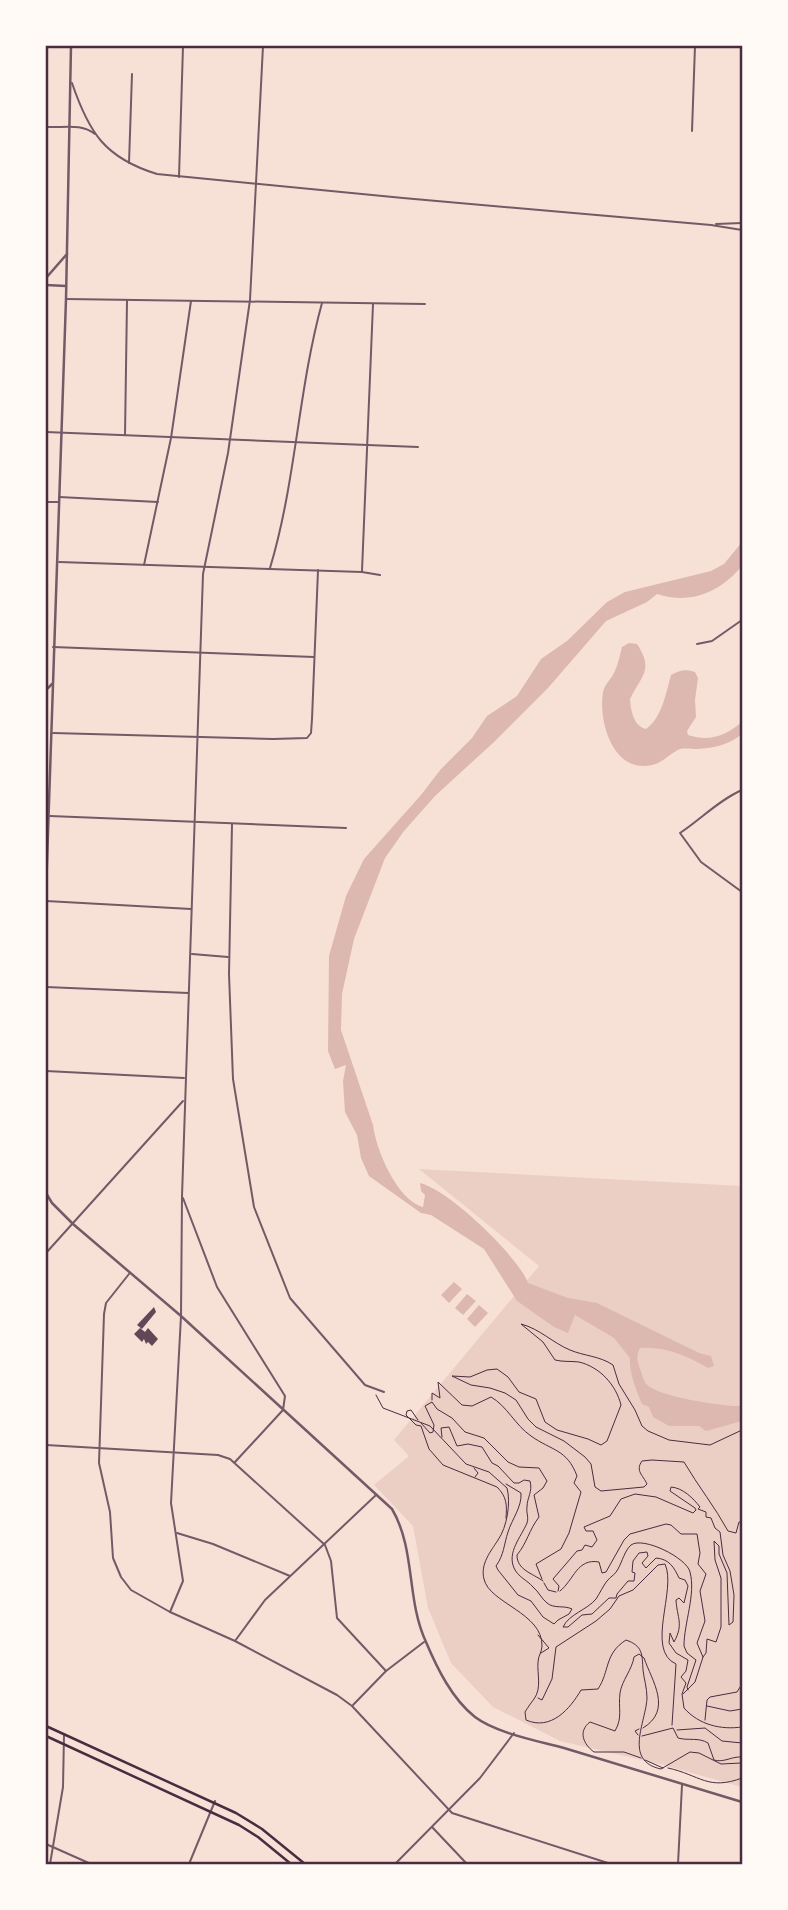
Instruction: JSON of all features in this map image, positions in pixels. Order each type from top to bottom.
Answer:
[{"type":"main road","points":[[46,1726],[215,1801],[262,1829],[305,1864]]},
{"type":"main road","points":[[46,1736],[210,1811],[258,1837],[291,1864]]},
{"type":"main road","points":[[126,1772],[130,1764]]},
{"type":"street","points":[[46,892],[66,299],[71,46]]},
{"type":"street","points":[[179,178],[183,46]]},
{"type":"street","points":[[170,1612],[183,1581],[172,1503],[173,1452],[181,1316],[182,1196],[204,567],[219,503],[250,300],[263,46]]},
{"type":"street","points":[[692,131],[695,46]]},
{"type":"street","points":[[129,164],[132,74]]},
{"type":"street","points":[[72,83],[96,135]]},
{"type":"street","points":[[46,127],[87,128],[111,152],[129,164],[179,178],[743,230]]},
{"type":"street","points":[[711,225],[743,223]]},
{"type":"street","points":[[46,278],[66,254]]},
{"type":"street","points":[[46,285],[66,286]]},
{"type":"street","points":[[66,299],[425,304]]},
{"type":"street","points":[[125,437],[127,300]]},
{"type":"street","points":[[144,565],[171,438],[191,300]]},
{"type":"street","points":[[269,569],[285,512],[295,442],[322,302]]},
{"type":"street","points":[[362,572],[373,303]]},
{"type":"street","points":[[46,432],[418,447]]},
{"type":"street","points":[[59,497],[159,502]]},
{"type":"street","points":[[46,502],[59,502]]},
{"type":"street","points":[[58,562],[318,570],[380,575]]},
{"type":"street","points":[[52,733],[303,739],[309,736],[318,570]]},
{"type":"street","points":[[698,644],[712,641],[743,620]]},
{"type":"street","points":[[53,647],[314,657]]},
{"type":"street","points":[[46,690],[52,684]]},
{"type":"street","points":[[743,790],[724,799],[700,820],[680,832],[701,862],[743,892]]},
{"type":"street","points":[[48,816],[346,828]]},
{"type":"street","points":[[232,824],[229,957],[234,1092],[257,1217],[290,1298],[299,1312],[365,1385],[384,1392]]},
{"type":"street","points":[[46,901],[192,909]]},
{"type":"street","points":[[191,954],[229,957]]},
{"type":"street","points":[[46,987],[189,993]]},
{"type":"street","points":[[46,1071],[186,1078]]},
{"type":"street","points":[[46,1253],[185,1099]]},
{"type":"street","points":[[46,1193],[73,1224],[181,1316],[392,1509],[404,1534],[418,1623],[425,1641],[452,1692],[478,1720],[743,1802]]},
{"type":"street","points":[[182,1196],[217,1287],[285,1396],[283,1410],[236,1464]]},
{"type":"street","points":[[130,1272],[106,1303],[104,1314],[99,1449],[101,1478],[110,1512],[111,1547],[125,1584],[170,1612],[316,1682],[352,1706],[456,1815],[611,1864]]},
{"type":"street","points":[[46,1445],[218,1455],[236,1464],[325,1545],[331,1561],[337,1618],[386,1671]]},
{"type":"street","points":[[235,1641],[256,1611],[377,1494]]},
{"type":"street","points":[[176,1532],[291,1576]]},
{"type":"street","points":[[352,1706],[386,1671],[425,1641]]},
{"type":"street","points":[[395,1864],[488,1769],[514,1733]]},
{"type":"street","points":[[50,1864],[63,1787],[64,1734]]},
{"type":"street","points":[[678,1864],[682,1784]]},
{"type":"street","points":[[189,1864],[215,1801]]},
{"type":"street","points":[[431,1826],[467,1864]]},
{"type":"street","points":[[46,1844],[91,1864]]},
{"type":"path","points":[[743,1430],[710,1445],[669,1440],[648,1431],[642,1426],[619,1384],[613,1365],[567,1349],[534,1327],[521,1324],[543,1342],[555,1360],[586,1365],[614,1385],[621,1405],[607,1441],[596,1445],[588,1439],[557,1430],[541,1417],[536,1399],[519,1392],[508,1377],[497,1369],[470,1377],[452,1376],[471,1385],[505,1393],[516,1400],[536,1427],[564,1441],[585,1457],[591,1464],[595,1487],[601,1491],[644,1487],[647,1484],[638,1466],[642,1461],[684,1462],[728,1531],[736,1533],[739,1522],[743,1522]]},
{"type":"path","points":[[543,1581],[522,1569],[517,1555],[528,1542],[530,1531],[539,1517],[534,1498],[536,1493],[547,1485],[545,1476],[539,1468],[519,1467],[508,1462],[484,1438],[465,1432],[452,1418],[437,1409],[432,1402],[431,1393],[440,1398],[438,1382],[461,1405],[472,1406],[491,1397],[502,1403],[508,1415],[530,1436],[558,1449],[572,1462],[578,1476],[574,1483],[581,1492],[569,1533],[561,1549],[536,1564],[548,1590],[561,1591],[584,1563],[599,1562],[602,1573],[606,1572],[624,1540],[637,1531],[666,1524],[681,1534],[697,1534],[700,1553],[698,1564],[706,1574],[700,1591],[705,1621],[697,1643],[703,1657]]},
{"type":"path","points":[[375,1390],[377,1401],[383,1408],[418,1420],[434,1430],[442,1440],[466,1464],[485,1470],[519,1491],[521,1499],[509,1530],[504,1553],[496,1566],[519,1595],[531,1601],[543,1618],[554,1624],[569,1614],[572,1609],[565,1605],[549,1605],[534,1587],[523,1580],[513,1565],[517,1540],[528,1519],[526,1507],[531,1489],[530,1481],[514,1483],[492,1463],[482,1447],[468,1444],[457,1446],[449,1427],[441,1428],[442,1440]]},
{"type":"path","points":[[432,1402],[425,1406],[434,1430]]},
{"type":"path","points":[[406,1415],[407,1411],[411,1410],[430,1433],[434,1430]]},
{"type":"path","points":[[406,1415],[416,1425],[421,1426],[434,1457],[443,1465],[497,1487],[506,1498],[506,1519]]},
{"type":"path","points":[[472,1467],[478,1474],[473,1478]]},
{"type":"path","points":[[487,1483],[495,1476]]},
{"type":"path","points":[[504,1484],[509,1497],[506,1519],[500,1538],[487,1559],[484,1580],[496,1595],[530,1621],[548,1648],[539,1654]]},
{"type":"path","points":[[558,1591],[559,1586],[553,1579],[562,1567],[577,1551],[582,1550],[585,1545],[592,1547],[597,1540],[593,1531],[586,1531],[584,1527],[610,1516],[621,1499],[635,1494],[656,1497],[693,1513],[696,1510],[690,1503],[670,1491],[671,1487],[678,1488],[696,1502],[700,1507],[698,1509],[706,1512],[706,1517],[711,1518],[720,1532],[734,1595],[733,1622],[729,1625],[727,1573],[719,1554],[719,1545],[714,1541],[715,1560],[721,1572],[721,1627],[716,1642],[706,1640],[706,1653],[695,1682],[682,1697]]},
{"type":"path","points":[[688,1690],[696,1660],[687,1653],[684,1646],[692,1585],[690,1570],[685,1562],[670,1552],[645,1543],[634,1543],[629,1546],[617,1571],[595,1600],[567,1620],[563,1627],[568,1627],[582,1615],[592,1614],[609,1598],[617,1598],[626,1583],[635,1580],[632,1564],[639,1553],[648,1552],[642,1563],[644,1567],[649,1567],[656,1558],[666,1561],[674,1566],[679,1577],[685,1580],[688,1586],[684,1603],[679,1598],[676,1600],[680,1631],[674,1642],[670,1633],[668,1643],[676,1653],[688,1660],[686,1671],[681,1677],[686,1683],[682,1704],[688,1712],[723,1729],[743,1727]]},
{"type":"path","points":[[743,1559],[743,1567]]},
{"type":"path","points":[[537,1696],[542,1700],[552,1679],[556,1647],[596,1621],[610,1609],[619,1596],[633,1590],[658,1565],[665,1564],[669,1573],[663,1651],[667,1660],[676,1664],[674,1729],[678,1738],[690,1741],[700,1739],[708,1743],[714,1760],[720,1762],[737,1756],[743,1757]]},
{"type":"path","points":[[538,1634],[542,1646],[539,1654],[537,1696],[525,1712],[526,1720],[538,1723],[555,1719],[574,1703],[581,1690],[599,1688],[605,1678],[609,1658],[624,1641],[639,1647],[658,1688],[659,1699],[652,1721],[635,1731],[635,1734],[647,1737],[673,1728],[705,1728],[722,1741],[743,1743]]},
{"type":"path","points":[[643,1657],[639,1654],[634,1657],[631,1671],[622,1687],[619,1707],[621,1721],[615,1731],[590,1722],[584,1728],[584,1742],[594,1752],[624,1752],[718,1784],[743,1778]]},
{"type":"path","points":[[643,1657],[647,1700],[639,1749],[643,1759]]},
{"type":"path","points":[[704,1721],[706,1700],[737,1692],[743,1684]]},
{"type":"path","points":[[706,1706],[730,1711],[743,1709]]},
{"type":"path","points":[[665,1768],[681,1755],[690,1752],[699,1753],[721,1764],[743,1763]]},
{"type":"shaded area","points":[[742,542],[742,566],[714,589],[704,594],[682,598],[657,594],[647,602],[606,621],[548,688],[435,796],[404,831],[385,858],[354,939],[342,994],[341,1030],[383,1160],[405,1195],[423,1207],[425,1195],[421,1191],[420,1183],[448,1198],[497,1241],[522,1271],[528,1283],[568,1298],[597,1303],[699,1353],[711,1356],[714,1366],[708,1368],[667,1350],[640,1348],[637,1356],[644,1381],[653,1389],[692,1400],[742,1406],[742,1421],[706,1431],[699,1426],[669,1426],[653,1417],[649,1407],[642,1404],[637,1393],[630,1358],[614,1338],[575,1315],[568,1333],[554,1327],[517,1301],[484,1249],[431,1215],[421,1213],[369,1176],[361,1158],[357,1135],[345,1112],[343,1081],[346,1065],[335,1069],[328,1051],[329,956],[346,896],[364,859],[441,769],[472,738],[487,716],[517,696],[541,659],[567,641],[607,602],[625,592],[711,571],[724,564]]},
{"type":"shaded area","points":[[629,643],[637,644],[645,660],[642,678],[630,699],[632,713],[638,725],[646,729],[656,718],[663,705],[671,675],[688,670],[695,672],[698,678],[696,717],[687,731],[688,735],[710,738],[729,731],[742,722],[742,734],[715,747],[680,749],[652,765],[638,766],[618,754],[606,730],[603,692],[615,670],[622,647]]},
{"type":"shaded area","points":[[419,1169],[742,1186],[742,1787],[560,1741],[493,1707],[451,1663],[428,1608],[413,1526],[374,1485],[409,1456],[394,1440],[539,1266]]},
{"type":"shaded area","points":[[454,1282],[462,1289],[449,1303],[441,1295]]},
{"type":"shaded area","points":[[467,1294],[476,1301],[463,1315],[455,1308]]},
{"type":"shaded area","points":[[479,1305],[488,1313],[475,1327],[467,1319]]},
{"type":"building","points":[[154,1307],[156,1312],[142,1329],[137,1325]]},
{"type":"building","points":[[140,1328],[145,1332],[148,1328],[158,1339],[152,1346],[148,1342],[146,1344],[144,1339],[142,1342],[134,1334]]}]
